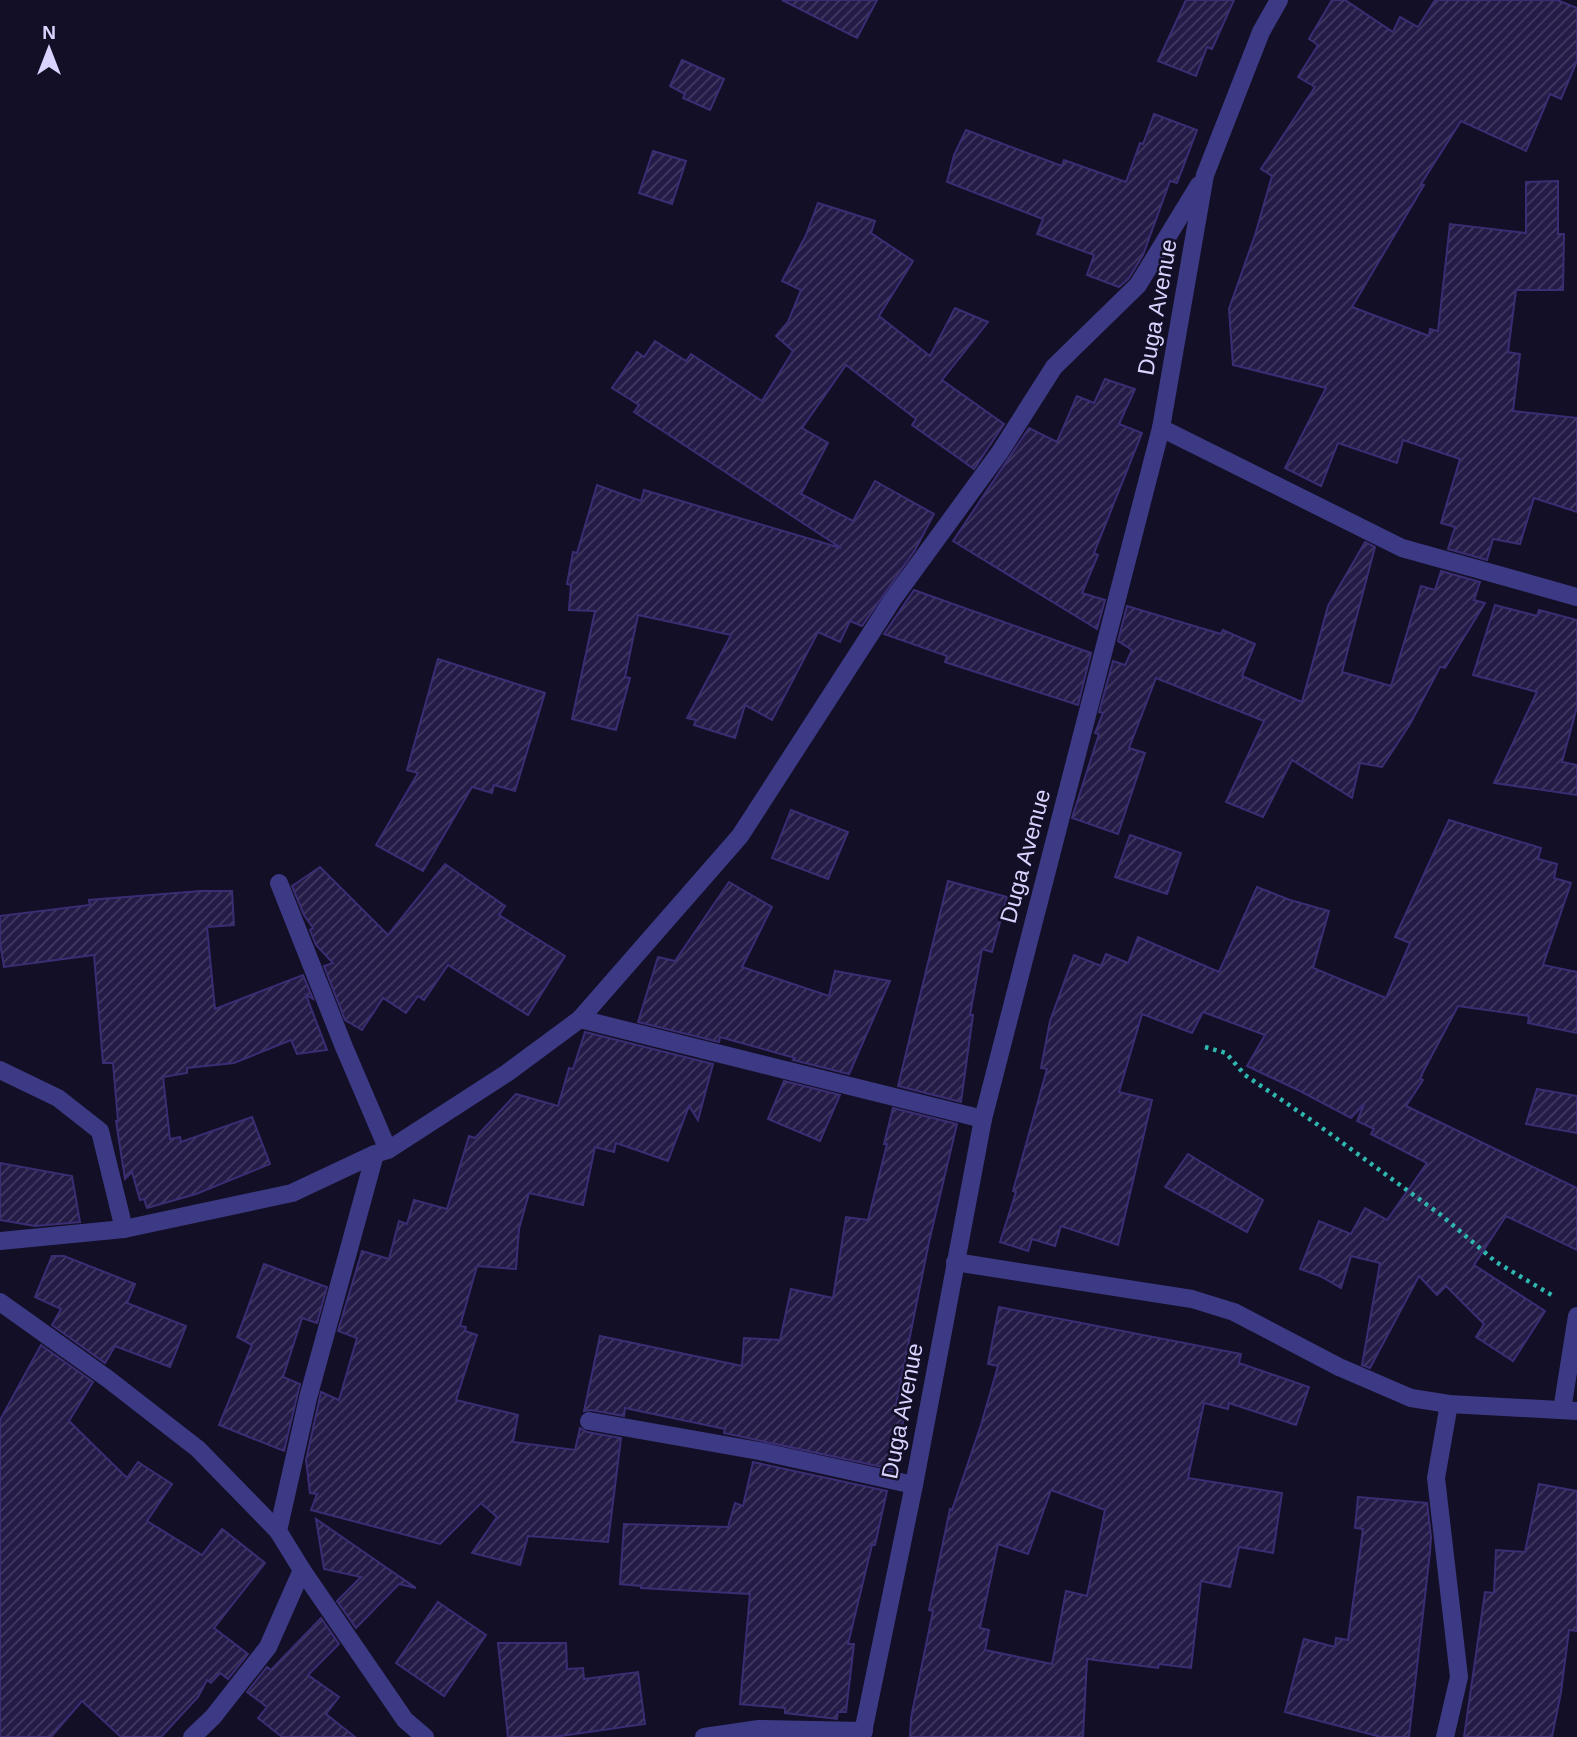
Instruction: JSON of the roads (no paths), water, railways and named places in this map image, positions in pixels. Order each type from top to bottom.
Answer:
[{"type":"street","name":"Duga Avenue","points":[[863,1734],[914,1485],[983,1119],[1161,428],[1205,175],[1261,32],[1279,0]]},
{"type":"street","points":[[0,1241],[124,1229],[292,1193],[382,1152],[507,1073],[580,1019],[740,836],[893,599],[1000,452],[1054,367],[1138,285],[1205,175]]},
{"type":"street","points":[[1161,428],[1402,548],[1577,597]]},
{"type":"street","points":[[278,1531],[308,1398],[382,1152],[279,883]]},
{"type":"street","points":[[580,1019],[983,1119]]},
{"type":"street","points":[[0,1070],[58,1098],[100,1131],[124,1229]]},
{"type":"street","points":[[955,1262],[1192,1299],[1234,1312],[1339,1367],[1411,1398],[1448,1404],[1569,1411],[1571,1309]]},
{"type":"street","points":[[0,1302],[108,1379],[198,1449],[278,1531],[405,1720],[425,1737]]},
{"type":"street","points":[[1445,1737],[1459,1677],[1436,1478],[1448,1404]]},
{"type":"street","points":[[589,1421],[759,1451],[914,1485]]},
{"type":"street","points":[[192,1737],[213,1717],[268,1647],[302,1570]]},
{"type":"street","points":[[705,1737],[759,1729],[863,1734]]}]
